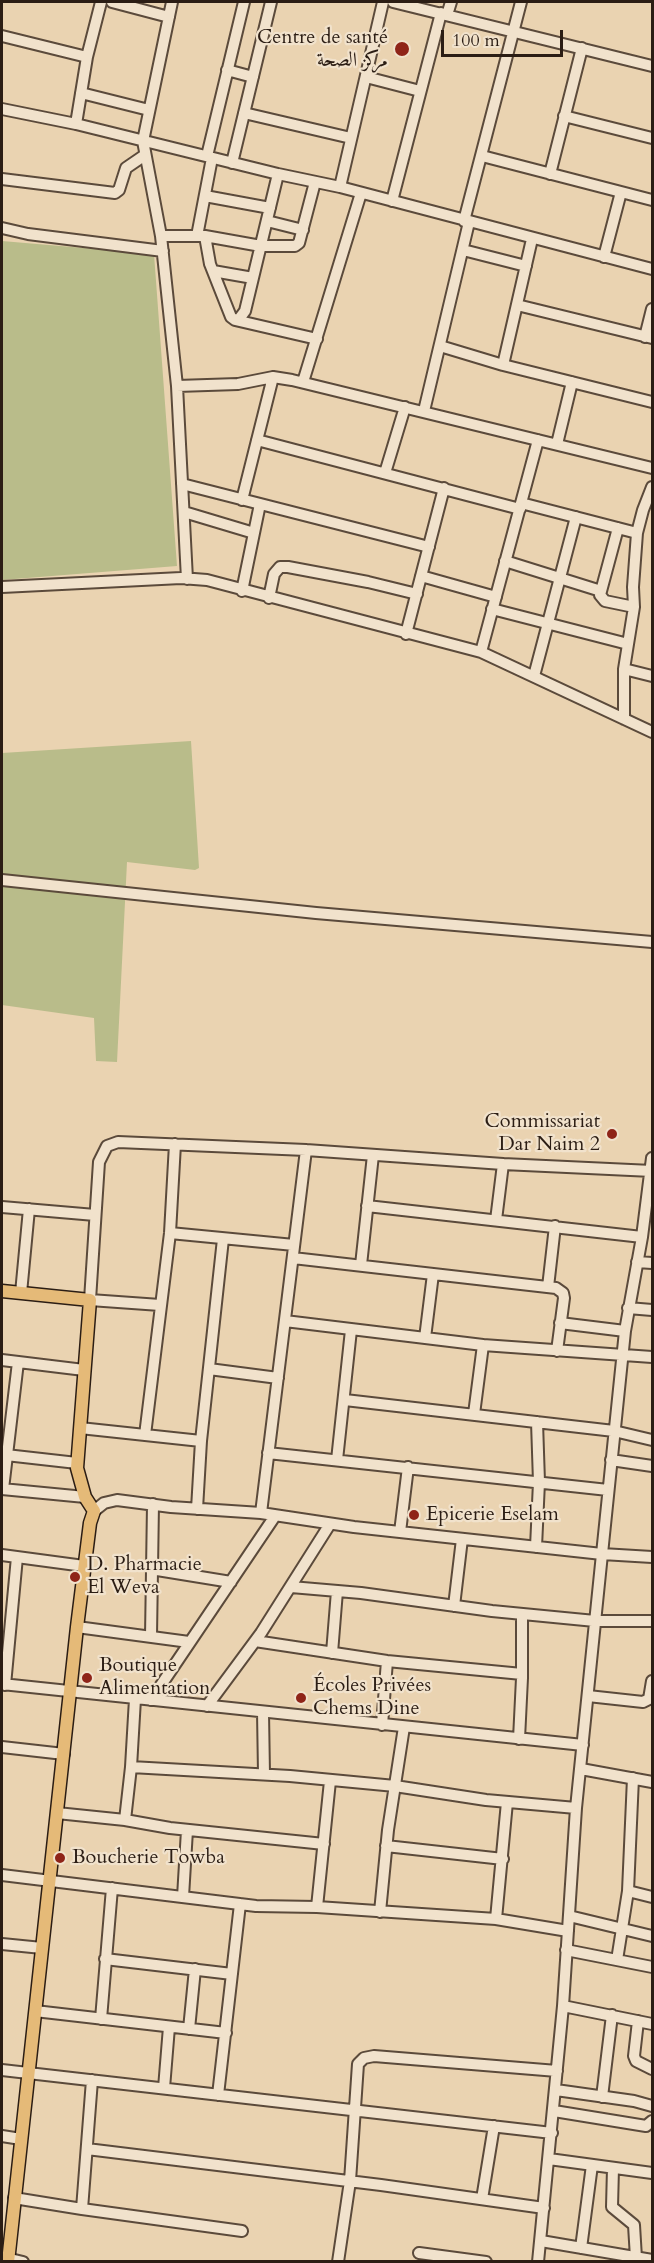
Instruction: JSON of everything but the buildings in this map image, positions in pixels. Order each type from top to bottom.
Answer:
[{"type":"main road","points":[[2,1291],[90,1300],[77,1473],[85,1497],[94,1511],[90,1519],[84,1566],[15,2198],[6,2259]]},
{"type":"street","points":[[76,124],[87,57],[101,2]]},
{"type":"street","points":[[112,2],[169,16]]},
{"type":"street","points":[[172,2],[143,141],[161,236],[177,386],[187,579]]},
{"type":"street","points":[[244,2],[209,157],[201,236],[231,317],[235,320],[239,319],[317,339]]},
{"type":"street","points":[[232,163],[271,2]]},
{"type":"street","points":[[340,187],[383,2]]},
{"type":"street","points":[[393,2],[652,66]]},
{"type":"street","points":[[392,201],[420,91],[444,14],[451,2]]},
{"type":"street","points":[[424,411],[463,250],[482,156],[521,2]]},
{"type":"street","points":[[2,36],[87,57]]},
{"type":"street","points":[[550,174],[582,48]]},
{"type":"street","points":[[227,70],[253,77]]},
{"type":"street","points":[[366,77],[420,91]]},
{"type":"street","points":[[81,93],[149,110]]},
{"type":"street","points":[[2,109],[76,124],[340,187],[652,269]]},
{"type":"street","points":[[244,113],[351,138]]},
{"type":"street","points":[[564,116],[652,138]]},
{"type":"street","points":[[2,179],[115,193],[119,190],[126,168],[145,155]]},
{"type":"street","points":[[482,156],[652,200]]},
{"type":"street","points":[[239,319],[245,311],[279,174]]},
{"type":"street","points":[[161,236],[201,236],[261,246],[295,246],[299,243],[315,182]]},
{"type":"street","points":[[604,257],[621,192]]},
{"type":"street","points":[[303,382],[362,193]]},
{"type":"street","points":[[205,196],[270,208]]},
{"type":"street","points":[[267,221],[303,230]]},
{"type":"street","points":[[2,228],[28,234],[163,251]]},
{"type":"street","points":[[503,365],[532,238]]},
{"type":"street","points":[[463,250],[526,266]]},
{"type":"street","points":[[213,271],[253,278]]},
{"type":"street","points":[[517,305],[649,338],[652,309]]},
{"type":"street","points":[[440,346],[503,365],[652,402]]},
{"type":"street","points":[[177,386],[238,384],[273,377],[303,382],[652,468]]},
{"type":"street","points":[[242,500],[273,377]]},
{"type":"street","points":[[557,444],[572,382]]},
{"type":"street","points":[[386,473],[405,407]]},
{"type":"street","points":[[257,440],[444,488],[637,533]]},
{"type":"street","points":[[481,652],[538,440]]},
{"type":"street","points":[[182,484],[429,547]]},
{"type":"street","points":[[624,719],[624,669],[634,607],[633,587],[637,533],[652,487]]},
{"type":"street","points":[[406,634],[444,488]]},
{"type":"street","points":[[242,591],[260,504]]},
{"type":"street","points":[[184,512],[254,533]]},
{"type":"street","points":[[534,676],[576,517]]},
{"type":"street","points":[[618,528],[601,591],[601,599],[634,607]]},
{"type":"street","points":[[505,561],[601,591]]},
{"type":"street","points":[[269,598],[274,574],[280,567],[368,582],[417,594]]},
{"type":"street","points":[[421,576],[496,597]]},
{"type":"street","points":[[2,587],[207,580],[481,652],[652,732]]},
{"type":"street","points":[[492,609],[628,644]]},
{"type":"street","points":[[624,669],[652,676]]},
{"type":"street","points":[[2,880],[316,913],[652,942]]},
{"type":"street","points":[[160,1305],[90,1300],[99,1162],[107,1146],[118,1142],[306,1150],[503,1164],[652,1171]]},
{"type":"street","points":[[145,1435],[170,1233],[175,1144]]},
{"type":"street","points":[[261,1513],[306,1150]]},
{"type":"street","points":[[361,1265],[373,1155]]},
{"type":"street","points":[[538,2262],[556,2090],[576,1808],[611,1460],[628,1308],[642,1237],[649,1216],[652,1158]]},
{"type":"street","points":[[496,1220],[503,1164]]},
{"type":"street","points":[[367,1206],[642,1237]]},
{"type":"street","points":[[2,1207],[94,1215]]},
{"type":"street","points":[[21,1293],[29,1209]]},
{"type":"street","points":[[548,1287],[555,1226]]},
{"type":"street","points":[[170,1233],[294,1245]]},
{"type":"street","points":[[197,1509],[201,1441],[223,1239]]},
{"type":"street","points":[[293,1258],[556,1288],[563,1293],[556,1351]]},
{"type":"street","points":[[637,1262],[652,1263]]},
{"type":"street","points":[[425,1338],[433,1274]]},
{"type":"street","points":[[628,1308],[652,1310]]},
{"type":"street","points":[[285,1322],[483,1345],[652,1357]]},
{"type":"street","points":[[560,1323],[625,1331]]},
{"type":"street","points":[[337,1460],[351,1330]]},
{"type":"street","points":[[474,1414],[483,1345]]},
{"type":"street","points":[[2,1360],[84,1371]]},
{"type":"street","points":[[18,1362],[6,1420],[6,1455],[2,1489],[85,1497]]},
{"type":"street","points":[[209,1369],[278,1378]]},
{"type":"street","points":[[345,1400],[614,1431],[652,1440]]},
{"type":"street","points":[[536,1547],[539,1482],[537,1422]]},
{"type":"street","points":[[80,1428],[201,1441]]},
{"type":"street","points":[[268,1453],[608,1490]]},
{"type":"street","points":[[6,1455],[77,1462]]},
{"type":"street","points":[[611,1460],[652,1466]]},
{"type":"street","points":[[400,1532],[408,1467]]},
{"type":"street","points":[[94,1511],[104,1503],[117,1500],[261,1513],[330,1524],[536,1547],[652,1557]]},
{"type":"street","points":[[151,1636],[153,1504]]},
{"type":"street","points":[[151,1700],[274,1516]]},
{"type":"street","points":[[207,1706],[255,1641],[330,1524]]},
{"type":"street","points":[[454,1606],[462,1539]]},
{"type":"street","points":[[2,1555],[84,1566]]},
{"type":"street","points":[[17,1557],[6,1615],[3,1685],[583,1745]]},
{"type":"street","points":[[152,1569],[231,1582]]},
{"type":"street","points":[[291,1587],[595,1621],[652,1621]]},
{"type":"street","points":[[332,1653],[337,1591]]},
{"type":"street","points":[[519,1739],[522,1614]]},
{"type":"street","points":[[77,1627],[189,1642]]},
{"type":"street","points":[[255,1641],[387,1661],[522,1674]]},
{"type":"street","points":[[382,1725],[387,1661]]},
{"type":"street","points":[[588,1696],[643,1702],[649,1699],[652,1681]]},
{"type":"street","points":[[125,1820],[135,1699]]},
{"type":"street","points":[[263,1712],[264,1774]]},
{"type":"street","points":[[380,1912],[386,1846],[404,1727]]},
{"type":"street","points":[[2,1747],[64,1754]]},
{"type":"street","points":[[131,1767],[264,1774],[395,1786],[507,1802],[576,1808]]},
{"type":"street","points":[[580,1769],[652,1782]]},
{"type":"street","points":[[617,1959],[624,1929],[628,1891],[633,1778]]},
{"type":"street","points":[[317,1907],[330,1781]]},
{"type":"street","points":[[496,1919],[507,1802]]},
{"type":"street","points":[[57,1813],[125,1820],[187,1830],[324,1844]]},
{"type":"street","points":[[183,1897],[187,1830]]},
{"type":"street","points":[[386,1846],[503,1859]]},
{"type":"street","points":[[2,1875],[240,1904],[496,1919],[568,1931]]},
{"type":"street","points":[[101,2019],[112,1888]]},
{"type":"street","points":[[628,1891],[652,1897]]},
{"type":"street","points":[[218,2095],[240,1904]]},
{"type":"street","points":[[569,1916],[652,1936]]},
{"type":"street","points":[[2,1944],[42,1948]]},
{"type":"street","points":[[567,1950],[652,1968]]},
{"type":"street","points":[[105,1959],[232,1974]]},
{"type":"street","points":[[189,2029],[195,1969]]},
{"type":"street","points":[[563,2006],[652,2024]]},
{"type":"street","points":[[35,2011],[226,2033]]},
{"type":"street","points":[[602,2097],[612,2015]]},
{"type":"street","points":[[638,2021],[634,2056],[636,2061],[652,2069]]},
{"type":"street","points":[[164,2088],[169,2027]]},
{"type":"street","points":[[338,2262],[350,2181],[358,2064],[364,2058],[374,2056],[557,2071]]},
{"type":"street","points":[[2,2070],[552,2133]]},
{"type":"street","points":[[82,2209],[92,2080]]},
{"type":"street","points":[[556,2090],[652,2106]]},
{"type":"street","points":[[554,2111],[646,2126],[652,2121]]},
{"type":"street","points":[[482,2199],[494,2126]]},
{"type":"street","points":[[2,2136],[21,2139]]},
{"type":"street","points":[[87,2149],[350,2181],[544,2208]]},
{"type":"street","points":[[549,2159],[652,2173]]},
{"type":"street","points":[[581,2248],[591,2165]]},
{"type":"street","points":[[613,2168],[612,2207],[634,2225],[636,2258]]},
{"type":"street","points":[[15,2198],[242,2231]]},
{"type":"street","points":[[540,2241],[652,2260]]},
{"type":"street","points":[[419,2253],[486,2262]]},
{"type":"street","points":[[6,2259],[23,2262]]},
{"type":"green space","points":[[2,241],[154,254],[177,566],[2,580]]},
{"type":"green space","points":[[191,741],[199,868],[195,870],[127,862],[117,1062],[96,1061],[94,1018],[2,1005],[2,753]]},
{"type":"place","name":"Centre de santé مركز الصحة","points":[[402,49]]},
{"type":"place","name":"Commissariat Dar Naim 2","points":[[612,1134]]},
{"type":"place","name":"Epicerie Eselam","points":[[414,1515]]},
{"type":"place","name":"D. Pharmacie El Weva","points":[[75,1577]]},
{"type":"place","name":"Boutique Alimentation","points":[[87,1678]]},
{"type":"place","name":"Écoles Privées Chems Dine","points":[[301,1698]]},
{"type":"place","name":"Boucherie Towba","points":[[60,1858]]}]
